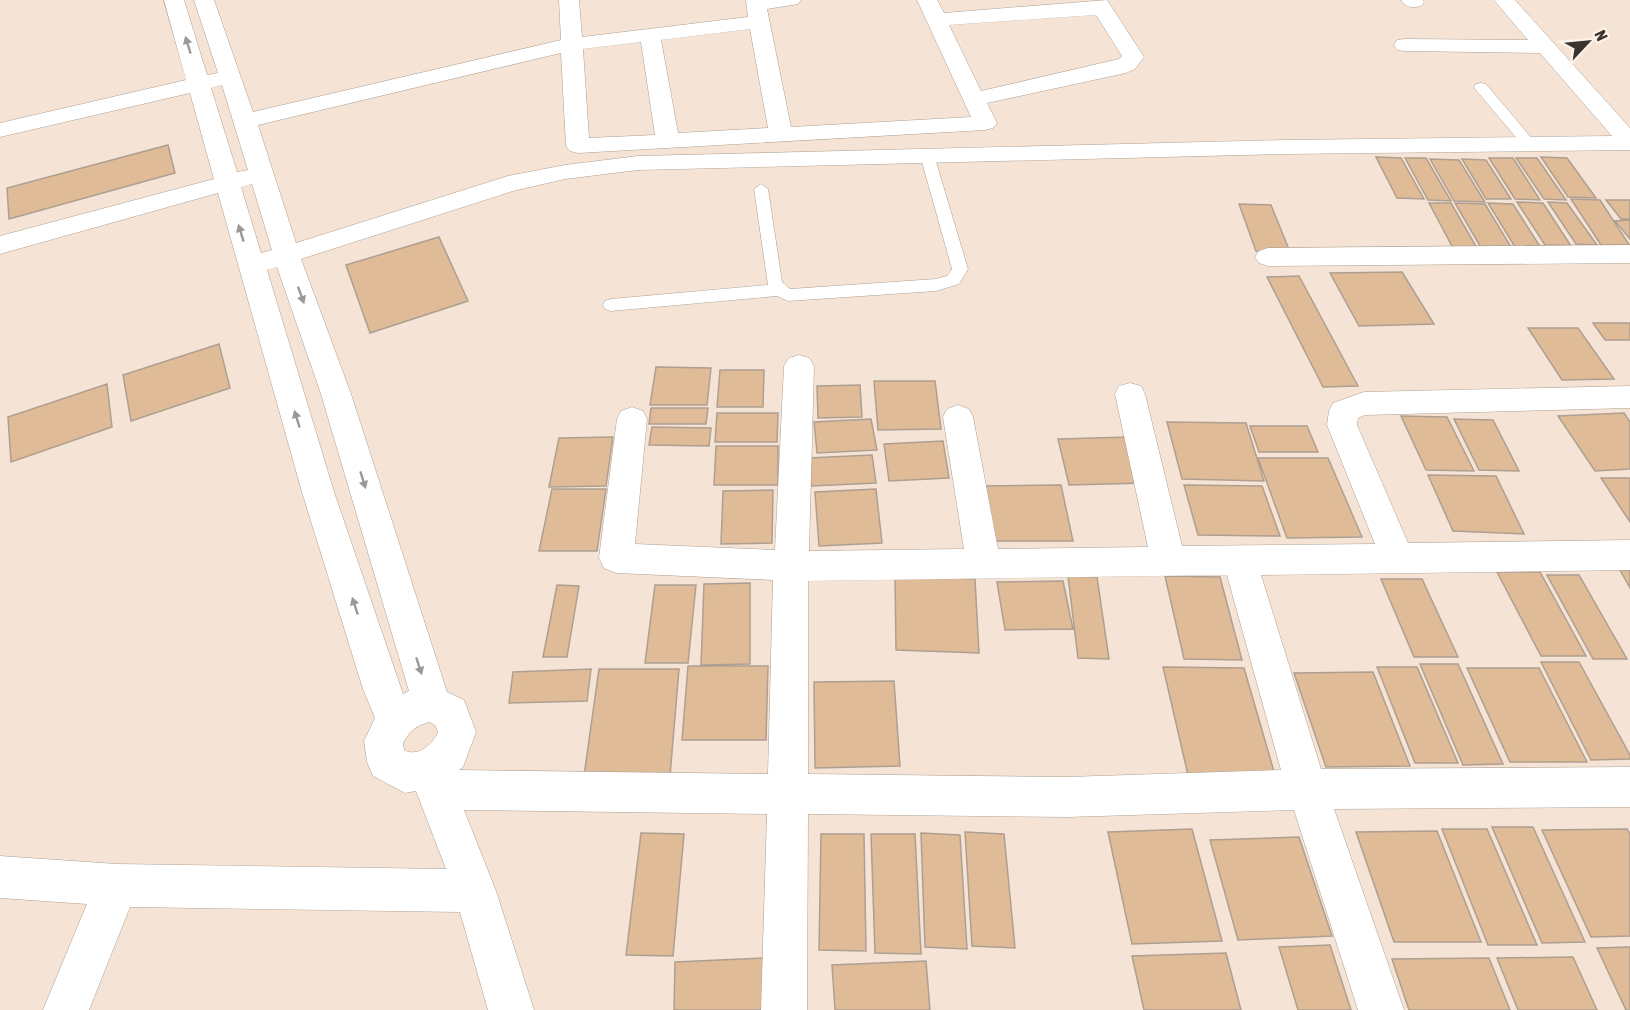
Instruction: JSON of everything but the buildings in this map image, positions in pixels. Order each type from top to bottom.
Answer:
[{"type":"street","points":[[174,0],[318,492],[369,651],[395,720]]},
{"type":"street","points":[[204,0],[286,254],[336,394],[432,704]]},
{"type":"street","points":[[570,0],[578,146],[985,123]]},
{"type":"street","points":[[245,122],[573,44],[650,35],[791,0]]},
{"type":"street","points":[[1504,0],[1630,143]]},
{"type":"street","points":[[974,99],[1118,68],[1127,64],[1133,57],[1100,4],[932,10],[985,123],[1000,154]]},
{"type":"street","points":[[756,8],[781,134]]},
{"type":"street","points":[[650,35],[668,141]]},
{"type":"street","points":[[1406,45],[1545,47]]},
{"type":"street","points":[[0,130],[230,76]]},
{"type":"street","points":[[251,266],[508,184],[565,172],[638,163],[927,155],[1630,143]]},
{"type":"street","points":[[0,245],[261,173]]},
{"type":"street","points":[[1268,256],[1630,254]]},
{"type":"street","points":[[784,1010],[791,566],[799,366]]},
{"type":"street","points":[[1130,394],[1168,561]]},
{"type":"street","points":[[1398,559],[1342,425],[1344,411],[1364,404],[1630,397]]},
{"type":"street","points":[[958,417],[983,563]]},
{"type":"street","points":[[632,419],[616,558],[791,566],[1630,555]]},
{"type":"street","points":[[1240,561],[1307,789],[1381,1010]]},
{"type":"street","points":[[369,651],[393,644],[408,632]]},
{"type":"street","points":[[432,780],[449,753],[457,732],[450,713],[432,704],[412,708],[395,720],[383,741],[387,762],[405,773],[432,780],[788,794],[1067,797],[1307,789],[1630,787]]},
{"type":"street","points":[[432,780],[474,891],[511,1010]]},
{"type":"street","points":[[0,877],[117,885],[474,891]]},
{"type":"street","points":[[66,1010],[117,885]]},
{"type":"lane","points":[[1481,87],[1528,144]]},
{"type":"lane","points":[[761,189],[774,282],[779,290],[788,295],[936,285],[953,280],[960,269],[927,155]]},
{"type":"lane","points":[[611,305],[779,290]]}]
